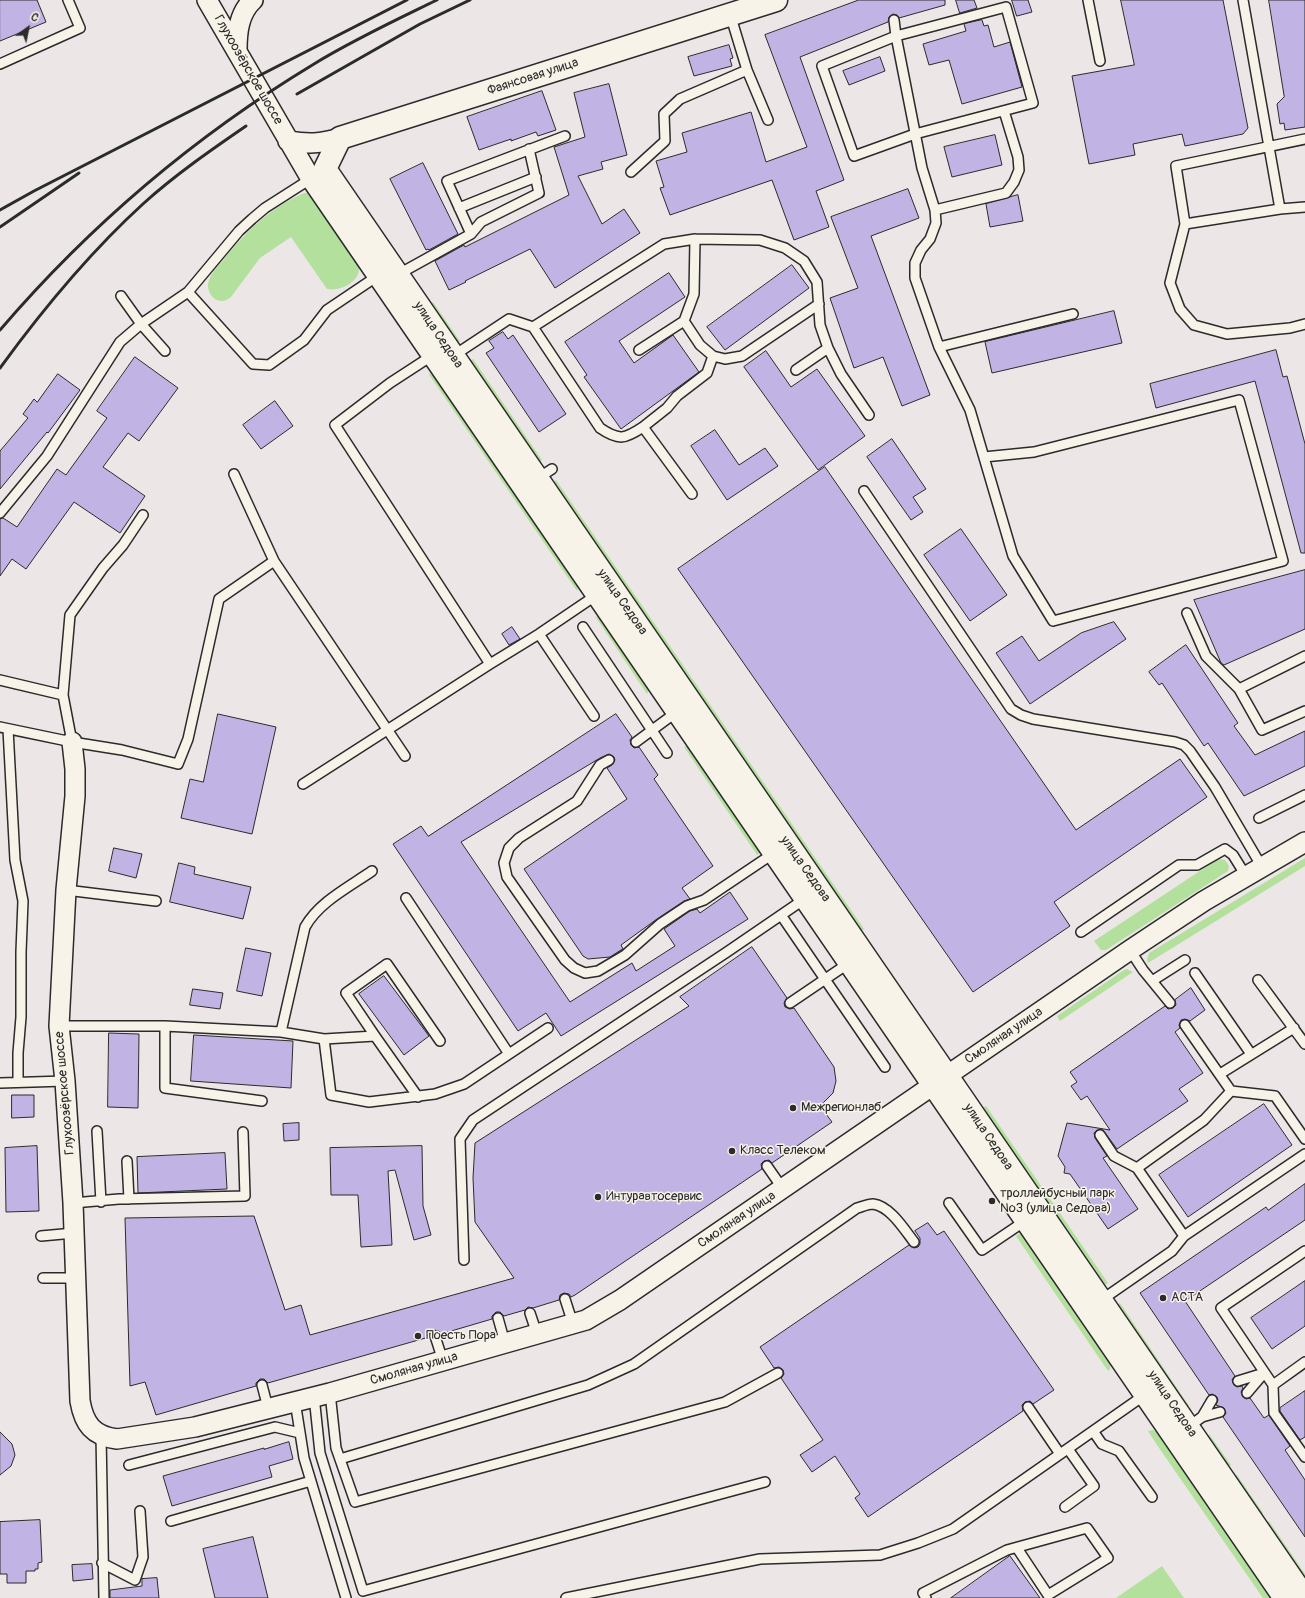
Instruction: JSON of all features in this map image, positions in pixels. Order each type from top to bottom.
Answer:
[{"type":"street","name":"Глухоозёрское шоссе","points":[[207,0],[288,141]]},
{"type":"street","points":[[237,50],[237,32],[240,22],[244,12],[253,0]]},
{"type":"street","name":"Фаянсовая улица","points":[[288,141],[308,144],[324,143],[776,0]]},
{"type":"street","points":[[318,174],[340,138]]},
{"type":"street","name":"улица Седова","points":[[288,141],[318,174],[442,356],[537,479],[603,591],[939,1081],[1025,1221],[1152,1390],[1188,1427],[1305,1598]]},
{"type":"street","name":"улица Седова","points":[[683,707],[774,853],[812,894],[849,963],[939,1081],[1100,1301],[1152,1390]]},
{"type":"street","name":"Глухоозёрское шоссе","points":[[72,742],[75,768],[75,796],[66,890],[59,1026],[65,1081],[73,1203],[82,1411],[88,1426],[101,1435]]},
{"type":"street","name":"Смоляная улица","points":[[101,1435],[117,1440],[195,1427],[322,1395],[572,1324],[591,1317],[620,1300],[1130,950],[1204,901],[1305,842]]},
{"type":"street","name":"улица Седова","points":[[1188,1427],[1283,1598]]},
{"type":"lane","points":[[0,64],[80,28],[68,0]]},
{"type":"lane","points":[[1088,0],[1100,61]]},
{"type":"lane","points":[[1243,0],[1280,209]]},
{"type":"lane","points":[[1006,7],[1033,103],[1004,111],[915,134],[854,156],[822,66],[896,36],[1006,7]]},
{"type":"lane","points":[[730,14],[747,70],[768,120]]},
{"type":"lane","points":[[894,20],[922,168],[935,210],[936,223],[930,239],[921,250],[914,263],[915,278],[939,347],[970,410],[1013,556],[1053,621],[1283,561],[1239,400],[1034,452],[984,457]]},
{"type":"lane","points":[[631,172],[665,141],[664,114],[680,99],[747,70]]},
{"type":"lane","points":[[935,210],[1006,193],[1014,182],[1019,170],[1018,157],[1004,111]]},
{"type":"lane","points":[[471,234],[447,181],[565,136]]},
{"type":"lane","points":[[1305,139],[1269,148],[1176,166],[1185,224],[1170,282],[1180,309],[1194,325],[1227,334],[1290,328],[1305,324]]},
{"type":"lane","points":[[188,292],[253,364],[269,365],[304,340],[327,310],[387,275],[471,234],[481,222],[539,193],[529,149]]},
{"type":"lane","points":[[0,514],[47,456],[120,342],[141,324],[188,292],[252,218],[318,174]]},
{"type":"lane","points":[[459,208],[536,177]]},
{"type":"lane","points":[[1185,224],[1280,209],[1305,207]]},
{"type":"lane","points":[[639,350],[684,320],[694,294],[695,239]]},
{"type":"lane","points":[[533,327],[664,244],[695,239],[760,240],[785,248],[804,261],[817,282],[820,325],[828,348],[841,374],[869,415]]},
{"type":"lane","points":[[121,296],[141,324],[165,351]]},
{"type":"lane","points":[[684,320],[700,345],[713,356],[725,359],[742,356],[819,304]]},
{"type":"lane","points":[[939,347],[1073,314]]},
{"type":"lane","points":[[490,664],[335,425],[390,383],[509,319],[533,327],[600,428],[609,434],[620,438],[630,436],[643,427],[667,408],[677,396],[707,373],[713,356]]},
{"type":"lane","points":[[796,370],[828,348]]},
{"type":"lane","points":[[643,427],[692,494]]},
{"type":"lane","points":[[234,474],[274,561],[405,756]]},
{"type":"lane","points":[[864,491],[1011,709],[1020,716],[1033,719],[1175,742],[1184,745],[1190,751],[1215,787],[1262,867]]},
{"type":"lane","points":[[72,742],[63,695],[70,615],[103,568],[123,545],[143,515]]},
{"type":"lane","points":[[18,1082],[18,1053],[21,1016],[21,952],[24,901],[15,860],[4,728],[72,742],[122,750],[178,764],[188,739],[219,599],[274,561]]},
{"type":"lane","points":[[303,784],[387,729],[539,634],[603,591]]},
{"type":"lane","points":[[1187,613],[1206,656],[1239,689],[1262,730],[1305,711]]},
{"type":"lane","points":[[582,627],[667,753]]},
{"type":"lane","points":[[539,634],[594,716]]},
{"type":"lane","points":[[1239,689],[1305,656]]},
{"type":"lane","points":[[0,680],[63,695]]},
{"type":"lane","points":[[636,742],[683,707]]},
{"type":"lane","points":[[609,760],[600,765],[577,801],[519,838],[509,848],[504,863],[508,877],[565,960],[574,968],[585,973],[598,971],[625,955],[660,924],[687,906],[704,900],[774,853]]},
{"type":"lane","points":[[1259,818],[1305,795]]},
{"type":"lane","points":[[1081,932],[1179,865],[1197,866],[1225,849],[1233,855],[1246,876]]},
{"type":"lane","points":[[281,1032],[305,927],[311,917],[321,907],[372,871]]},
{"type":"lane","points":[[66,890],[156,901]]},
{"type":"lane","points":[[464,1260],[460,1139],[473,1120],[812,894]]},
{"type":"lane","points":[[406,898],[508,1054]]},
{"type":"lane","points":[[781,916],[885,1067]]},
{"type":"lane","points":[[1130,950],[1170,1003]]},
{"type":"lane","points":[[1152,981],[1185,960]]},
{"type":"lane","points":[[790,1003],[849,963]]},
{"type":"lane","points":[[418,1097],[346,992],[387,964],[440,1041]]},
{"type":"lane","points":[[1195,973],[1251,1054]]},
{"type":"lane","points":[[1258,980],[1305,1044]]},
{"type":"lane","points":[[1184,1025],[1231,1091]]},
{"type":"lane","points":[[59,1026],[165,1026],[281,1032],[324,1039],[375,1036]]},
{"type":"lane","points":[[165,1026],[166,1088],[262,1101]]},
{"type":"lane","points":[[324,1039],[331,1096],[370,1102],[418,1097],[449,1091],[464,1084],[548,1028]]},
{"type":"lane","points":[[1220,1074],[1294,1028]]},
{"type":"lane","points":[[0,1083],[65,1081]]},
{"type":"lane","points":[[1231,1091],[1275,1096],[1305,1139]]},
{"type":"lane","points":[[1137,1168],[1204,1120],[1231,1091]]},
{"type":"lane","points":[[97,1131],[101,1202]]},
{"type":"lane","points":[[73,1203],[129,1199],[245,1196],[243,1132]]},
{"type":"lane","points":[[1100,1135],[1114,1156],[1137,1168],[1184,1236]]},
{"type":"lane","points":[[1100,1301],[1172,1251],[1184,1236],[1305,1154]]},
{"type":"lane","points":[[127,1161],[129,1199]]},
{"type":"lane","points":[[767,1166],[783,1189]]},
{"type":"lane","points":[[949,1203],[982,1250],[1025,1221]]},
{"type":"lane","points":[[340,1460],[588,1385],[614,1374],[634,1364],[857,1208],[872,1204],[885,1210],[896,1219],[914,1242]]},
{"type":"lane","points":[[41,1236],[74,1233]]},
{"type":"lane","points":[[1305,1251],[1221,1308],[1264,1373],[1273,1384],[1274,1413],[1305,1457]]},
{"type":"lane","points":[[43,1278],[76,1278]]},
{"type":"lane","points":[[565,1299],[572,1324]]},
{"type":"lane","points":[[530,1312],[537,1334]]},
{"type":"lane","points":[[498,1318],[505,1343]]},
{"type":"lane","points":[[435,1336],[443,1361]]},
{"type":"lane","points":[[1273,1384],[1305,1362]]},
{"type":"lane","points":[[322,1395],[336,1448],[355,1502],[725,1402],[778,1373]]},
{"type":"lane","points":[[1238,1381],[1264,1373]]},
{"type":"lane","points":[[1247,1393],[1264,1373]]},
{"type":"lane","points":[[262,1385],[268,1408]]},
{"type":"lane","points":[[566,1598],[760,1559],[880,1555],[918,1543],[953,1529],[1152,1390]]},
{"type":"lane","points":[[322,1395],[320,1453],[363,1591],[765,1482]]},
{"type":"lane","points":[[1188,1427],[1212,1400]]},
{"type":"lane","points":[[295,1401],[304,1458],[346,1598]]},
{"type":"lane","points":[[1028,1407],[1060,1454]]},
{"type":"lane","points":[[1188,1427],[1220,1412]]},
{"type":"lane","points":[[129,1465],[275,1427],[300,1433]]},
{"type":"lane","points":[[1093,1431],[1102,1444],[1119,1451],[1152,1497]]},
{"type":"lane","points":[[101,1435],[102,1563],[104,1598]]},
{"type":"lane","points":[[1065,1507],[1094,1486],[1068,1449]]},
{"type":"lane","points":[[171,1521],[311,1481]]},
{"type":"lane","points":[[102,1563],[135,1580],[143,1557],[140,1511]]},
{"type":"lane","points":[[926,1598],[923,1593],[1008,1550],[1086,1528],[1108,1558],[1048,1595],[1017,1548]]},
{"type":"green space","points":[[304,193],[309,193],[312,196],[358,264],[359,270],[355,280],[339,289],[327,289],[291,237],[260,258],[231,297],[222,301],[214,298],[209,290],[209,280],[214,271],[233,248],[251,229],[270,213],[281,205]]},
{"type":"green space","points":[[433,302],[460,341],[456,344],[429,305]]},
{"type":"green space","points":[[473,359],[542,460],[538,464],[467,362]]},
{"type":"green space","points":[[428,373],[434,376],[576,581],[578,587],[577,591]]},
{"type":"green space","points":[[556,480],[864,929],[860,932],[830,889],[831,888],[827,882],[551,484]]},
{"type":"green space","points":[[595,616],[601,619],[649,690],[647,694]]},
{"type":"green space","points":[[687,746],[761,852],[757,855],[684,747]]},
{"type":"green space","points":[[1305,858],[1305,866],[1148,963],[1147,960],[1149,953]]},
{"type":"green space","points":[[1218,859],[1225,860],[1229,866],[1228,871],[1106,950],[1101,950],[1094,941]]},
{"type":"green space","points":[[1127,969],[1133,972],[1060,1021],[1057,1016]]},
{"type":"green space","points":[[986,1106],[1108,1283],[1102,1287],[980,1110]]},
{"type":"green space","points":[[1022,1232],[1111,1363],[1108,1371],[1016,1236]]},
{"type":"green space","points":[[1120,1303],[1189,1406],[1186,1406],[1115,1306]]},
{"type":"green space","points":[[1153,1430],[1159,1433],[1273,1598],[1263,1598],[1148,1431]]},
{"type":"green space","points":[[1209,1434],[1231,1465],[1226,1468],[1208,1437]]},
{"type":"green space","points":[[1237,1475],[1263,1513],[1259,1516],[1232,1477]]},
{"type":"green space","points":[[1269,1521],[1305,1574],[1305,1583],[1264,1524]]},
{"type":"green space","points":[[1162,1566],[1184,1598],[1116,1598]]},
{"type":"building","points":[[0,0],[37,0],[46,22],[0,41]]},
{"type":"building","points":[[859,0],[945,0],[945,5],[899,18],[897,15],[893,14],[889,17],[888,22],[800,57],[844,180],[816,191],[829,227],[794,240],[772,180],[670,215],[660,188],[664,187],[656,161],[687,152],[682,133],[751,112],[766,162],[807,147],[765,35]]},
{"type":"building","points":[[956,0],[974,0],[977,8],[960,13]]},
{"type":"building","points":[[1012,0],[1028,0],[1032,12],[1017,16]]},
{"type":"building","points":[[1121,0],[1223,0],[1248,128],[1243,134],[1185,146],[1182,134],[1133,144],[1135,155],[1089,164],[1072,76],[1134,65]]},
{"type":"building","points":[[1269,0],[1305,0],[1305,127],[1285,130],[1284,123],[1280,124],[1277,104],[1284,97]]},
{"type":"building","points":[[982,20],[984,26],[988,25],[994,47],[1010,42],[1022,87],[962,104],[949,60],[929,65],[923,44],[966,31],[964,24]]},
{"type":"building","points":[[729,45],[733,58],[730,59],[732,66],[694,76],[688,57]]},
{"type":"building","points":[[880,57],[885,71],[849,85],[843,71]]},
{"type":"building","points":[[609,84],[627,155],[601,162],[603,169],[578,176],[602,224],[624,209],[640,233],[555,288],[530,249],[449,290],[435,261],[464,245],[465,247],[569,195],[554,147],[585,137],[574,93]]},
{"type":"building","points":[[542,91],[556,130],[538,136],[536,132],[479,150],[467,117]]},
{"type":"building","points":[[995,135],[1002,165],[952,177],[944,147]]},
{"type":"building","points":[[423,163],[458,234],[429,250],[426,250],[390,179]]},
{"type":"building","points":[[908,189],[919,218],[871,236],[930,395],[902,406],[883,357],[854,368],[830,298],[858,288],[831,217]]},
{"type":"building","points":[[1018,195],[1023,221],[990,227],[986,204]]},
{"type":"building","points":[[792,265],[809,288],[725,350],[707,327]]},
{"type":"building","points":[[669,273],[685,297],[619,341],[634,363],[673,335],[699,372],[621,429],[584,377],[587,375],[565,342]]},
{"type":"building","points":[[1114,311],[1122,343],[992,373],[985,342]]},
{"type":"building","points":[[503,332],[508,339],[513,335],[566,414],[539,432],[486,353],[494,348],[489,341]]},
{"type":"building","points":[[1276,350],[1283,377],[1287,376],[1305,444],[1305,553],[1301,553],[1255,381],[1156,408],[1150,384]]},
{"type":"building","points":[[766,351],[791,387],[817,369],[865,436],[818,470],[744,367]]},
{"type":"building","points":[[135,357],[178,388],[139,441],[128,433],[103,467],[145,496],[120,533],[74,502],[26,569],[12,559],[0,576],[0,519],[3,518],[17,527],[57,469],[66,475],[107,418],[97,411]]},
{"type":"building","points":[[58,374],[80,390],[48,433],[47,432],[0,489],[0,451],[28,418],[23,414],[34,399],[37,402]]},
{"type":"building","points":[[275,401],[293,426],[261,449],[243,425]]},
{"type":"building","points":[[715,430],[739,465],[765,448],[778,466],[727,500],[691,446]]},
{"type":"building","points":[[892,439],[926,489],[913,497],[923,512],[911,520],[867,457]]},
{"type":"building","points":[[825,467],[1076,830],[1180,759],[1207,797],[1054,902],[1070,926],[973,992],[678,569]]},
{"type":"building","points":[[961,529],[1007,595],[970,621],[924,555]]},
{"type":"building","points":[[1305,570],[1305,629],[1224,665],[1221,663],[1194,600]]},
{"type":"building","points":[[1114,622],[1126,639],[1030,704],[996,653],[1022,636],[1039,661],[1081,633]]},
{"type":"building","points":[[512,627],[520,639],[509,645],[502,634]]},
{"type":"building","points":[[1186,645],[1238,723],[1234,726],[1255,755],[1305,731],[1305,766],[1244,796],[1208,743],[1204,746],[1162,683],[1159,685],[1149,672]]},
{"type":"building","points":[[218,714],[276,727],[252,834],[181,818],[190,779],[203,782]]},
{"type":"building","points":[[616,714],[632,737],[630,740],[631,745],[634,748],[639,747],[658,775],[654,779],[713,866],[682,888],[690,899],[684,901],[657,919],[621,945],[623,949],[610,957],[588,959],[583,956],[524,869],[627,799],[607,768],[612,765],[615,760],[614,757],[609,754],[461,842],[570,1002],[632,963],[636,971],[675,946],[664,929],[690,911],[697,909],[700,913],[730,892],[748,919],[561,1036],[546,1013],[518,1031],[393,844],[421,826],[428,836]]},
{"type":"building","points":[[114,848],[142,854],[136,878],[109,871]]},
{"type":"building","points":[[179,863],[195,867],[194,874],[251,887],[243,919],[170,902]]},
{"type":"building","name":"Интуравтосервис","points":[[752,947],[787,998],[784,1003],[785,1007],[790,1009],[794,1008],[834,1067],[836,1081],[833,1093],[820,1106],[832,1122],[772,1163],[769,1160],[764,1161],[761,1164],[762,1169],[571,1297],[569,1294],[564,1293],[560,1295],[559,1300],[533,1308],[528,1307],[525,1310],[504,1316],[500,1312],[496,1312],[492,1316],[492,1319],[441,1334],[439,1331],[434,1330],[430,1332],[429,1337],[268,1383],[264,1379],[260,1379],[256,1383],[256,1386],[156,1415],[145,1382],[130,1386],[125,1218],[254,1216],[285,1310],[301,1305],[310,1335],[514,1278],[475,1222],[473,1178],[475,1143],[689,1006],[680,997]]},
{"type":"building","points":[[246,948],[271,953],[262,996],[237,991]]},
{"type":"building","points":[[384,976],[429,1036],[404,1055],[359,994]]},
{"type":"building","points":[[1191,988],[1205,1010],[1190,1021],[1185,1019],[1181,1020],[1179,1025],[1180,1028],[1175,1032],[1203,1073],[1179,1089],[1188,1101],[1117,1149],[1103,1130],[1097,1130],[1094,1133],[1095,1138],[1107,1156],[1103,1158],[1138,1209],[1108,1229],[1070,1174],[1064,1173],[1065,1167],[1058,1156],[1067,1123],[1110,1130],[1087,1096],[1081,1100],[1071,1086],[1077,1082],[1070,1072],[1165,1006],[1168,1009],[1173,1008],[1176,1005],[1175,1000]]},
{"type":"building","points":[[193,989],[223,993],[220,1009],[190,1005]]},
{"type":"building","points":[[109,1033],[139,1034],[138,1108],[108,1107]]},
{"type":"building","points":[[194,1035],[293,1041],[291,1088],[191,1081]]},
{"type":"building","points":[[12,1095],[34,1095],[34,1117],[12,1118]]},
{"type":"building","points":[[1264,1104],[1292,1145],[1188,1217],[1159,1175]]},
{"type":"building","points":[[299,1123],[299,1140],[284,1141],[283,1124]]},
{"type":"building","points":[[37,1146],[39,1211],[6,1212],[5,1148]]},
{"type":"building","points":[[422,1146],[423,1206],[431,1235],[414,1240],[395,1170],[388,1171],[392,1245],[361,1247],[358,1195],[331,1195],[330,1148]]},
{"type":"building","points":[[225,1153],[227,1189],[138,1193],[137,1157]]},
{"type":"building","points":[[1305,1184],[1305,1220],[1185,1301],[1235,1376],[1232,1380],[1234,1385],[1237,1387],[1242,1386],[1243,1388],[1241,1392],[1243,1397],[1246,1399],[1250,1398],[1264,1418],[1269,1415],[1290,1446],[1285,1450],[1305,1480],[1305,1537],[1223,1417],[1226,1413],[1224,1408],[1216,1405],[1218,1400],[1217,1397],[1212,1394],[1209,1395],[1140,1293],[1266,1207],[1268,1210]]},
{"type":"building","points":[[928,1223],[937,1235],[944,1231],[1054,1390],[1033,1404],[1030,1401],[1025,1402],[1022,1405],[1023,1411],[868,1517],[855,1498],[860,1494],[835,1456],[812,1472],[800,1455],[823,1440],[781,1378],[784,1374],[783,1370],[779,1367],[774,1368],[760,1347],[909,1245],[914,1248],[918,1247],[920,1244],[920,1238],[915,1231]]},
{"type":"building","points":[[1305,1281],[1305,1326],[1272,1349],[1251,1318]]},
{"type":"building","points":[[1305,1391],[1305,1437],[1300,1440],[1280,1411],[1280,1408]]},
{"type":"building","points":[[0,1432],[12,1444],[15,1455],[11,1466],[0,1475]]},
{"type":"building","points":[[289,1442],[293,1459],[269,1466],[272,1477],[172,1506],[163,1476]]},
{"type":"building","points":[[40,1520],[42,1562],[38,1563],[38,1569],[35,1569],[35,1571],[26,1571],[26,1583],[7,1583],[7,1574],[0,1574],[0,1522]]},
{"type":"building","points":[[253,1537],[268,1598],[215,1598],[203,1549]]},
{"type":"building","points":[[1010,1556],[1040,1598],[951,1598]]},
{"type":"building","points":[[92,1564],[93,1579],[73,1581],[72,1565]]},
{"type":"building","points":[[157,1578],[159,1598],[110,1598],[110,1590],[142,1586],[142,1579]]},
{"type":"railway","points":[[0,210],[34,191],[407,0]]},
{"type":"railway","points":[[0,330],[34,291],[70,254],[108,219],[186,152],[227,121],[329,55],[359,38],[437,0]]},
{"type":"railway","points":[[297,94],[420,24],[470,0]]},
{"type":"railway","points":[[0,368],[50,303],[104,242],[124,222],[168,183],[246,126]]},
{"type":"railway","points":[[0,227],[79,173]]},
{"type":"place","name":"Межрегионлаб","points":[[793,1108]]},
{"type":"place","name":"Класс Телеком","points":[[732,1151]]},
{"type":"place","name":"Интуравтосервис","points":[[598,1197]]},
{"type":"place","name":"троллейбусный парк №3 (улица Седова)","points":[[992,1201]]},
{"type":"place","name":"АСТА","points":[[1163,1298]]},
{"type":"place","name":"Поесть Пора","points":[[418,1336]]}]
